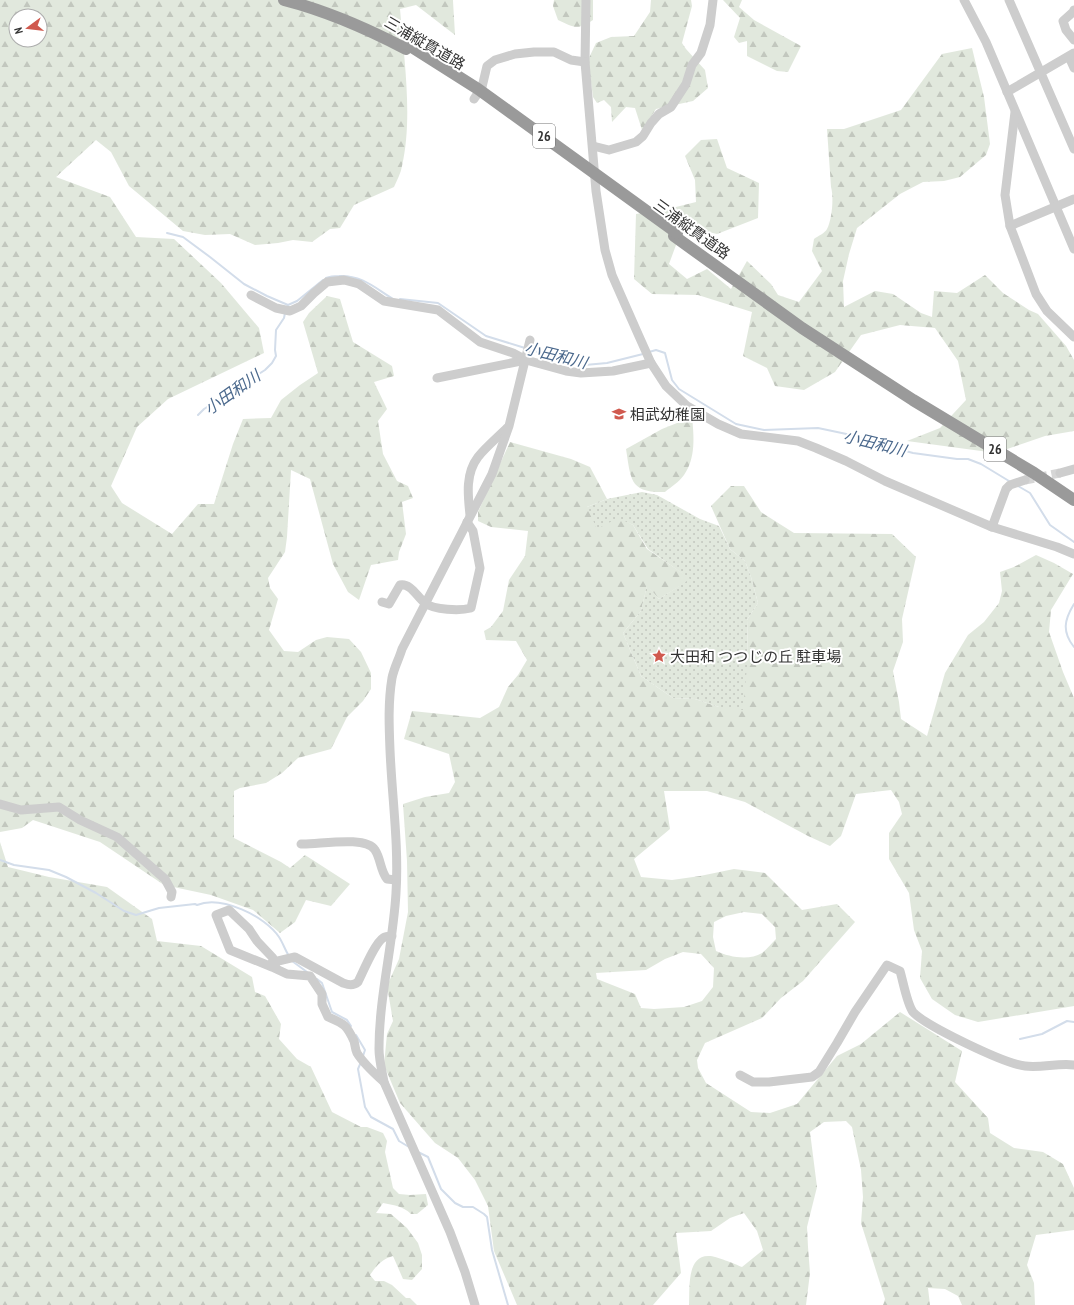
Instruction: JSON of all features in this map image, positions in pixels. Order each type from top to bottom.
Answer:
[{"type":"highway","name":"三浦縦貫道路","points":[[284,0],[325,12],[352,22],[407,46]]},
{"type":"highway","name":"三浦縦貫道路","points":[[304,0],[368,24],[478,89],[829,344],[1034,473],[1074,500]]},
{"type":"highway","name":"三浦縦貫道路","points":[[914,398],[1031,466],[1074,495]]},
{"type":"street","points":[[586,0],[585,62],[596,191],[605,250],[612,275],[651,363],[666,386],[687,406],[718,424],[741,434],[798,441],[892,484],[992,527],[1057,547],[1074,554]]},
{"type":"street","points":[[593,146],[609,150],[636,142],[643,136],[650,123],[659,114],[671,107],[686,84],[692,66],[701,53],[710,25],[713,0]]},
{"type":"street","points":[[964,0],[986,42],[1074,249]]},
{"type":"street","points":[[1009,0],[1074,148]]},
{"type":"street","points":[[1074,11],[1063,21],[1066,30],[1074,40]]},
{"type":"street","points":[[474,99],[482,87],[487,66],[495,60],[516,54],[554,52],[571,60],[585,62]]},
{"type":"street","points":[[1007,92],[1071,55],[1074,68]]},
{"type":"street","points":[[1015,112],[1005,195],[1010,226],[1036,294],[1047,311],[1074,337]]},
{"type":"street","points":[[1010,226],[1074,199]]},
{"type":"street","points":[[251,295],[276,308],[290,311],[301,306],[314,292],[327,282],[344,280],[359,284],[384,301],[438,310],[480,342],[513,353],[526,360],[566,371],[581,373],[613,371],[651,363]]},
{"type":"street","points":[[475,1305],[465,1272],[450,1232],[384,1082],[379,1050],[396,891],[396,835],[388,716],[393,676],[402,649],[492,474],[509,426],[530,340]]},
{"type":"street","points":[[437,378],[526,360]]},
{"type":"street","points":[[382,602],[388,604],[400,585],[404,584],[409,586],[426,603],[435,607],[463,610],[471,608],[480,568],[473,531],[468,519],[468,490],[470,472],[478,457],[509,426]]},
{"type":"street","points":[[1060,474],[1074,469]]},
{"type":"street","points":[[992,527],[1006,489],[1010,485],[1025,480]]},
{"type":"street","points":[[0,804],[21,810],[59,807],[80,820],[117,837],[165,879],[172,892],[171,897]]},
{"type":"street","points":[[301,844],[347,841],[368,844],[374,849],[379,858],[382,873],[387,878],[396,880]]},
{"type":"street","points":[[272,967],[273,958],[257,941],[249,929],[229,910],[216,915],[230,950],[287,974],[310,976],[322,994],[322,1004],[328,1017],[344,1024],[355,1042],[356,1051],[372,1072],[384,1082]]},
{"type":"street","points":[[272,967],[278,961],[295,957],[343,983],[350,985],[355,984],[358,982],[376,945],[382,938],[392,936]]},
{"type":"street","points":[[740,1075],[753,1082],[769,1082],[812,1077],[819,1072],[838,1043],[855,1012],[887,965],[900,971],[912,1011],[941,1030],[997,1058],[1017,1064],[1025,1066],[1074,1065]]},
{"type":"green space","points":[[0,0],[453,0],[455,35],[416,5],[400,9],[407,88],[407,128],[401,169],[394,187],[354,205],[340,228],[330,229],[312,242],[293,240],[255,245],[230,234],[205,235],[183,231],[129,186],[111,152],[96,140],[56,177],[110,197],[136,237],[174,239],[221,283],[259,328],[264,353],[168,399],[137,427],[111,486],[122,503],[172,534],[198,504],[214,504],[233,444],[243,419],[271,418],[281,400],[318,373],[303,322],[309,313],[327,296],[340,299],[353,342],[392,366],[394,376],[374,382],[387,409],[378,421],[383,454],[397,481],[408,486],[413,498],[402,502],[406,534],[399,552],[398,560],[371,565],[359,600],[348,592],[333,564],[310,479],[291,470],[285,552],[268,578],[270,588],[278,599],[269,630],[284,651],[298,652],[316,640],[327,637],[349,639],[361,652],[371,673],[371,689],[363,701],[347,717],[331,749],[298,758],[282,773],[266,783],[240,788],[234,791],[234,838],[290,868],[305,855],[350,884],[331,906],[306,900],[295,922],[280,933],[253,910],[211,895],[164,885],[100,842],[33,820],[22,828],[0,832]]},
{"type":"green space","points":[[554,0],[593,0],[593,20],[576,27],[558,20],[553,6]]},
{"type":"green space","points":[[651,0],[691,0],[692,6],[682,43],[705,70],[708,88],[693,101],[656,109],[642,130],[635,108],[626,107],[612,122],[611,107],[604,100],[597,103],[593,97],[588,60],[596,43],[611,37],[634,36],[650,12]]},
{"type":"green space","points":[[723,0],[742,0],[739,7],[754,20],[801,46],[788,72],[777,71],[747,56],[747,41],[739,43],[734,37],[740,18]]},
{"type":"green space","points":[[972,48],[984,97],[990,144],[986,155],[960,177],[944,181],[923,182],[900,194],[857,228],[843,281],[844,307],[875,291],[893,294],[921,313],[932,317],[934,291],[957,293],[985,275],[1003,293],[1029,310],[1038,314],[1066,346],[1074,360],[1074,431],[1045,436],[996,453],[907,441],[940,428],[966,400],[958,361],[935,328],[900,325],[861,335],[835,372],[804,390],[775,386],[767,368],[743,356],[752,312],[698,295],[652,294],[634,279],[636,214],[668,209],[696,202],[695,180],[685,156],[701,140],[717,139],[727,168],[759,183],[758,218],[717,234],[683,226],[669,264],[687,279],[707,269],[731,289],[747,261],[771,284],[778,295],[799,302],[822,271],[812,251],[814,239],[826,230],[829,225],[831,214],[832,197],[827,129],[844,129],[901,110],[942,54]]},
{"type":"green space","points":[[692,417],[694,439],[693,447],[691,461],[684,475],[665,492],[653,492],[638,487],[631,476],[626,449],[662,429]]},
{"type":"green space","points":[[510,442],[571,459],[590,467],[607,499],[587,507],[618,517],[633,525],[647,549],[691,579],[659,599],[647,586],[641,611],[623,633],[641,676],[673,698],[695,699],[719,707],[748,656],[747,620],[758,603],[745,561],[730,549],[711,506],[731,486],[744,486],[761,512],[794,533],[892,534],[916,557],[902,619],[903,642],[893,671],[901,719],[927,736],[945,673],[968,635],[984,622],[999,603],[1002,591],[1000,572],[1014,567],[1036,555],[1073,574],[1051,610],[1049,632],[1074,698],[1074,1006],[978,1022],[955,1015],[932,999],[920,978],[922,951],[914,930],[909,893],[889,859],[889,833],[902,814],[899,802],[891,790],[856,794],[841,836],[830,846],[808,836],[745,802],[707,791],[664,791],[670,829],[634,859],[641,877],[672,880],[734,869],[765,873],[802,910],[837,904],[855,922],[803,981],[781,998],[762,1018],[705,1043],[697,1060],[698,1068],[706,1083],[751,1112],[770,1113],[797,1104],[837,1056],[861,1044],[900,1012],[962,1051],[955,1082],[988,1118],[990,1133],[1014,1148],[1043,1152],[1063,1164],[1074,1188],[1074,1230],[1036,1235],[1027,1265],[1034,1283],[1035,1305],[962,1305],[958,1296],[945,1289],[928,1288],[930,1305],[883,1305],[885,1299],[861,1223],[863,1197],[861,1170],[852,1127],[846,1121],[824,1122],[810,1132],[817,1187],[807,1227],[810,1273],[806,1305],[689,1305],[691,1274],[696,1261],[702,1257],[709,1256],[726,1260],[742,1267],[763,1250],[757,1231],[744,1213],[730,1218],[711,1231],[676,1233],[681,1273],[653,1305],[517,1305],[494,1251],[488,1206],[475,1180],[458,1158],[435,1143],[400,1103],[384,1065],[387,1034],[393,1021],[387,986],[399,959],[408,912],[407,861],[403,804],[425,797],[449,793],[455,782],[449,754],[404,739],[412,711],[480,718],[499,707],[508,687],[518,675],[527,660],[516,641],[486,640],[484,631],[491,627],[503,611],[509,580],[525,556],[528,531],[491,527],[478,521],[478,512]],"holes":[[[744,912],[762,914],[775,927],[776,939],[762,953],[751,957],[727,955],[716,951],[713,937],[714,922],[726,916]],[[683,952],[701,954],[714,968],[713,987],[702,1001],[684,1007],[654,1009],[641,1008],[635,994],[597,979],[596,973],[646,970],[665,959]]]},
{"type":"green space","points":[[642,492],[657,495],[700,519],[719,526],[730,549],[745,561],[758,603],[747,620],[748,656],[743,710],[719,707],[695,699],[673,698],[641,676],[623,633],[641,611],[647,585],[659,599],[690,579],[648,549],[633,525],[618,518],[597,529],[587,507],[607,499]]},
{"type":"green space","points":[[0,842],[8,867],[49,877],[107,887],[152,919],[157,941],[201,946],[252,977],[255,992],[265,996],[281,1024],[279,1039],[297,1059],[311,1067],[332,1112],[361,1127],[367,1127],[383,1133],[387,1141],[385,1152],[393,1188],[399,1194],[426,1194],[428,1205],[417,1214],[411,1214],[408,1211],[394,1205],[383,1203],[376,1213],[391,1214],[407,1228],[418,1243],[422,1255],[422,1269],[412,1280],[403,1279],[393,1256],[380,1263],[370,1275],[375,1281],[384,1281],[392,1285],[406,1298],[410,1298],[417,1305],[0,1305]]},
{"type":"waterway","points":[[167,233],[183,237],[244,284],[288,305]]},
{"type":"waterway","name":"小田和川","points":[[326,278],[331,276],[347,276],[355,278],[368,283],[393,299]]},
{"type":"waterway","name":"小田和川","points":[[287,307],[288,305],[297,301],[323,280]]},
{"type":"waterway","name":"小田和川","points":[[400,299],[438,303],[486,336],[525,348]]},
{"type":"waterway","name":"小田和川","points":[[198,415],[204,409],[265,370],[272,363],[276,356],[276,330],[284,318],[285,313]]},
{"type":"waterway","name":"小田和川","points":[[531,350],[585,365],[607,363],[643,354]]},
{"type":"waterway","name":"小田和川","points":[[649,352],[656,350],[665,353],[672,380],[679,389],[736,424],[764,430],[818,428],[856,436],[913,453],[968,459],[981,464],[1009,481]]},
{"type":"waterway","name":"小田和川","points":[[1018,486],[1030,493],[1050,525],[1074,542]]},
{"type":"waterway","name":"小田和川","points":[[1074,604],[1066,621],[1066,631],[1070,642],[1074,647]]},
{"type":"waterway","points":[[0,860],[14,865],[49,870],[96,893],[124,911],[136,915],[159,908],[195,904],[218,903],[230,905],[242,909],[264,922],[279,937],[289,956]]},
{"type":"waterway","points":[[292,961],[307,972]]},
{"type":"waterway","points":[[317,979],[322,983],[332,1012],[347,1020],[351,1026]]},
{"type":"waterway","points":[[1020,1039],[1042,1034],[1067,1021],[1074,1022]]},
{"type":"waterway","points":[[356,1035],[365,1050],[363,1056]]},
{"type":"waterway","points":[[361,1062],[358,1069],[365,1107],[371,1117],[393,1129],[399,1141],[409,1147]]},
{"type":"waterway","points":[[418,1152],[428,1157],[441,1189],[455,1203],[463,1207],[473,1207],[487,1217],[492,1250],[508,1305]]},
{"type":"tunnel","points":[[1025,480],[1060,473]]},
{"type":"place","name":"相武幼稚園","points":[[619,414]]},
{"type":"place","name":"大田和 つつじの丘 駐車場","points":[[659,656]]}]
